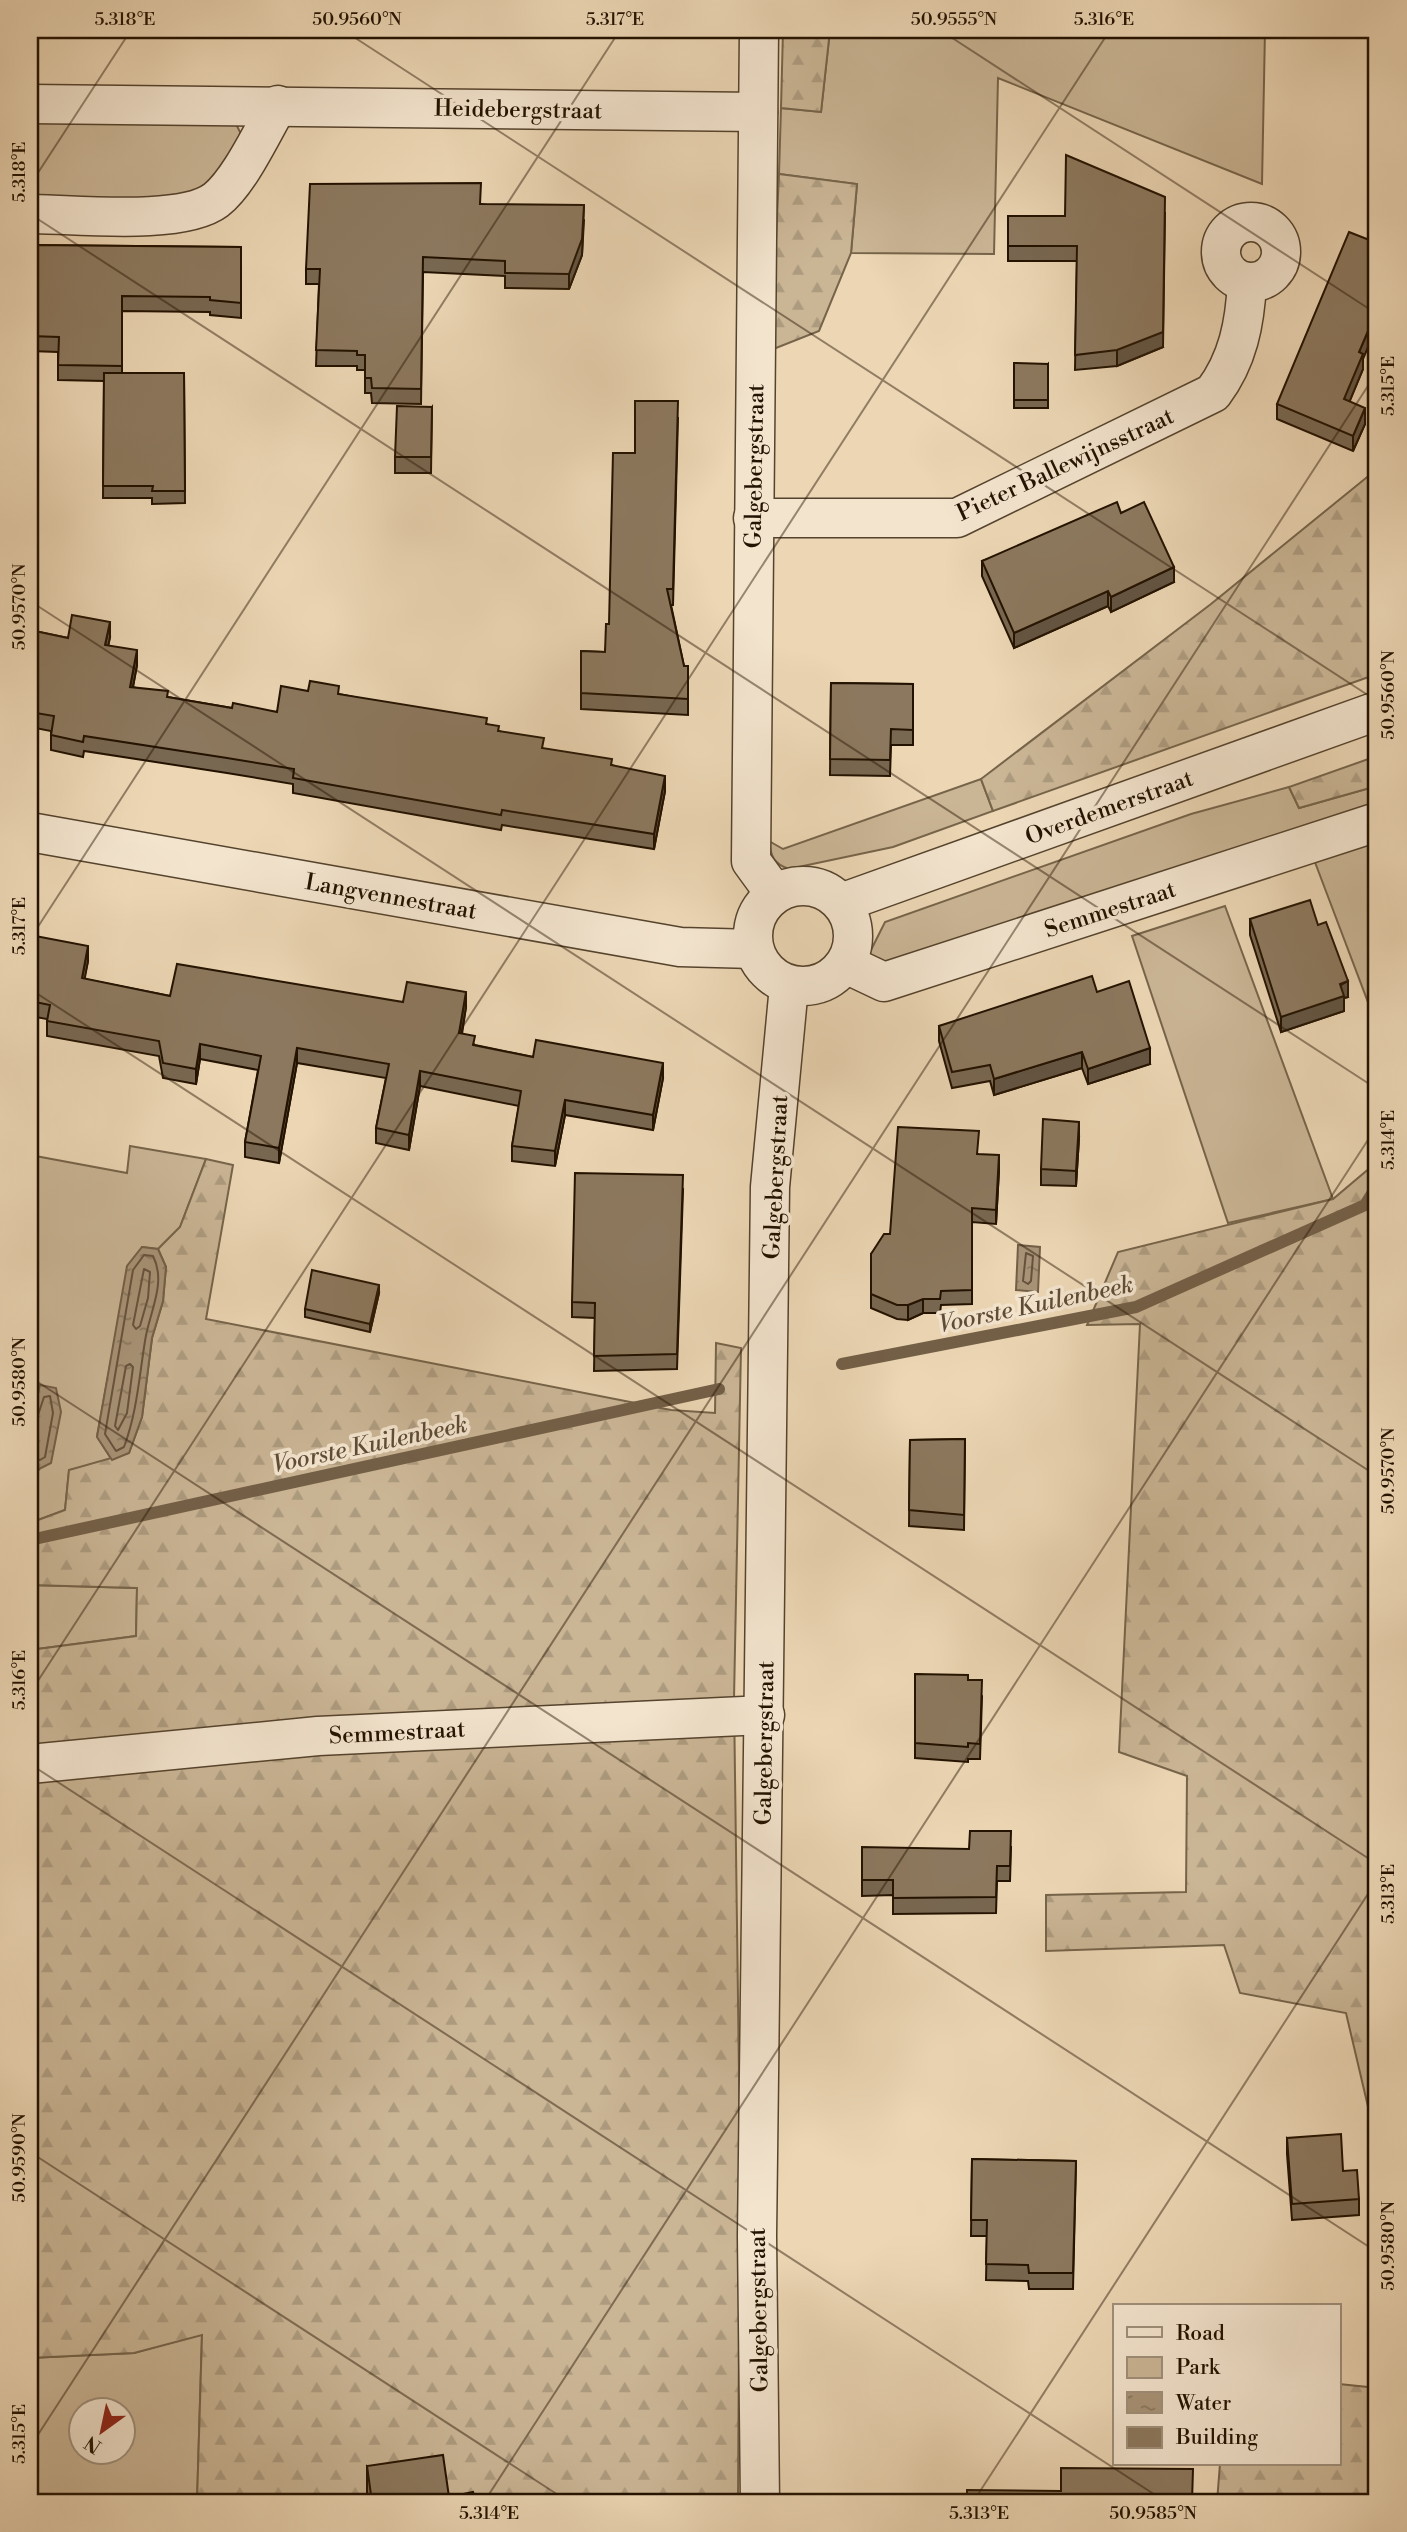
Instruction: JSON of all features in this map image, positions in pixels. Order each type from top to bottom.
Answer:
[{"type":"street","name":"Galgebergstraat","points":[[759,30],[751,860],[775,894]]},
{"type":"street","name":"Heidebergstraat","points":[[30,104],[758,112]]},
{"type":"street","points":[[30,214],[170,216],[196,210],[216,200],[232,181],[278,105]]},
{"type":"street","name":"Pieter Ballewijnsstraat","points":[[753,518],[957,518],[995,500],[1213,393],[1225,377],[1237,347],[1245,320],[1247,282]]},
{"type":"street","name":"Overdemerstraat","points":[[841,903],[1377,711]]},
{"type":"street","name":"Semmestraat","points":[[846,964],[884,982],[1377,822]]},
{"type":"street","name":"Langvennestraat","points":[[30,832],[680,947],[754,949]]},
{"type":"street","points":[[810,886],[827,892],[841,903],[853,932],[852,949],[846,964],[831,979],[810,987],[789,986],[767,971],[754,949],[752,928],[760,908],[775,894],[792,887],[810,886]]},
{"type":"street","name":"Galgebergstraat","points":[[760,2502],[757,2236],[770,1188],[789,986]]},
{"type":"street","name":"Semmestraat","points":[[30,1764],[318,1736],[765,1714]]},
{"type":"green space","points":[[783,30],[830,30],[821,112],[781,108]]},
{"type":"green space","points":[[830,30],[1265,30],[1262,184],[998,78],[994,254],[851,253],[857,184],[779,174],[781,108],[821,112]]},
{"type":"green space","points":[[30,116],[236,124],[241,134],[223,172],[184,198],[30,199]]},
{"type":"green space","points":[[779,174],[857,184],[851,253],[819,331],[771,350]]},
{"type":"green space","points":[[1377,469],[1377,674],[993,811],[981,779],[1211,604]]},
{"type":"green space","points":[[1377,756],[1377,786],[1299,808],[1289,787]]},
{"type":"green space","points":[[981,779],[993,811],[893,847],[789,869],[780,865],[772,856],[769,841],[783,849]]},
{"type":"green space","points":[[1377,786],[1377,805],[886,965],[869,954],[885,922],[1191,814],[1289,787],[1299,808]]},
{"type":"green space","points":[[1377,838],[1377,1026],[1313,857]]},
{"type":"green space","points":[[1225,906],[1333,1199],[1228,1223],[1132,936]]},
{"type":"green space","points":[[130,1146],[206,1159],[180,1227],[158,1249],[142,1247],[111,1360],[97,1436],[112,1460],[69,1470],[65,1510],[30,1523],[30,1463],[39,1469],[34,1408],[30,1424],[30,1155],[127,1173]]},
{"type":"green space","points":[[206,1159],[233,1165],[206,1319],[671,1410],[715,1413],[716,1343],[741,1348],[734,1699],[740,2152],[738,2502],[197,2502],[202,2335],[134,2353],[30,2358],[30,1650],[136,1636],[137,1588],[30,1585],[30,1523],[65,1510],[69,1470],[129,1453],[142,1417],[152,1338],[163,1301],[166,1267],[158,1249],[180,1227]]},
{"type":"green space","points":[[1377,1162],[1377,2145],[1346,2013],[1240,1993],[1224,1945],[1046,1951],[1046,1895],[1186,1892],[1187,1776],[1119,1752],[1140,1324],[1087,1325],[1118,1252],[1333,1199]]},
{"type":"green space","points":[[30,1585],[137,1588],[136,1636],[30,1650]]},
{"type":"green space","points":[[202,2334],[197,2502],[30,2502],[30,2358],[134,2353]]},
{"type":"green space","points":[[1340,2384],[1377,2388],[1377,2502],[1217,2502],[1220,2466],[1340,2466]]},
{"type":"water","points":[[1018,1245],[1040,1247],[1038,1292],[1016,1290]]},
{"type":"water","points":[[142,1247],[158,1249],[166,1267],[163,1301],[152,1338],[142,1417],[129,1453],[112,1460],[97,1437],[127,1266]]},
{"type":"water","points":[[40,1385],[56,1388],[61,1412],[51,1463],[39,1469],[30,1463],[30,1424]]},
{"type":"building","points":[[1066,155],[1165,197],[1163,332],[1117,350],[1075,355],[1077,246],[1008,246],[1008,216],[1065,216]]},
{"type":"building","points":[[481,183],[480,204],[584,205],[582,239],[569,274],[505,273],[505,261],[423,257],[421,389],[372,388],[371,378],[365,378],[365,355],[357,355],[357,351],[316,350],[320,269],[306,269],[310,184]]},
{"type":"building","points":[[1349,232],[1377,243],[1377,310],[1359,352],[1363,354],[1344,399],[1365,408],[1353,436],[1277,404]]},
{"type":"building","points":[[30,245],[241,247],[241,303],[210,300],[210,297],[122,296],[122,366],[58,365],[59,337],[30,336]]},
{"type":"building","points":[[1014,363],[1048,364],[1048,400],[1014,400]]},
{"type":"building","points":[[104,373],[184,373],[185,491],[152,491],[153,486],[103,486]]},
{"type":"building","points":[[635,401],[678,401],[673,589],[667,589],[684,666],[688,666],[688,699],[581,693],[581,651],[605,652],[606,624],[609,624],[613,453],[635,453]]},
{"type":"building","points":[[397,406],[432,407],[431,457],[395,457]]},
{"type":"building","points":[[1117,502],[1121,513],[1144,502],[1174,567],[1111,597],[1108,591],[1014,633],[982,561]]},
{"type":"building","points":[[72,615],[110,622],[105,645],[137,650],[130,687],[168,691],[167,697],[232,708],[233,703],[277,712],[281,686],[308,691],[310,681],[339,686],[338,694],[487,718],[486,724],[499,726],[498,731],[544,738],[542,748],[612,759],[611,765],[665,776],[654,834],[502,810],[501,815],[293,778],[294,769],[84,736],[83,742],[51,735],[54,716],[30,712],[30,630],[68,638]]},
{"type":"building","points":[[831,683],[913,684],[913,730],[891,729],[890,760],[830,759]]},
{"type":"building","points":[[1310,900],[1318,925],[1326,922],[1348,981],[1340,984],[1344,996],[1281,1017],[1250,919]]},
{"type":"building","points":[[30,935],[88,946],[82,978],[170,996],[177,964],[403,1002],[407,982],[466,992],[459,1033],[475,1036],[473,1045],[533,1057],[536,1040],[663,1063],[653,1115],[565,1100],[555,1151],[512,1146],[521,1091],[420,1071],[409,1135],[376,1128],[389,1064],[297,1048],[279,1148],[245,1142],[261,1056],[200,1044],[196,1069],[163,1063],[159,1041],[47,1021],[50,1005],[30,1001]]},
{"type":"building","points":[[1092,976],[1097,992],[1129,981],[1150,1048],[1088,1069],[1082,1052],[994,1079],[990,1065],[952,1072],[939,1026]]},
{"type":"building","points":[[1043,1119],[1079,1122],[1076,1171],[1041,1169]]},
{"type":"building","points":[[898,1127],[979,1131],[977,1154],[999,1155],[996,1210],[972,1208],[972,1290],[941,1291],[940,1299],[923,1299],[908,1305],[897,1305],[871,1294],[871,1254],[884,1234],[890,1234]]},
{"type":"building","points":[[575,1173],[683,1175],[677,1354],[594,1356],[595,1303],[572,1302]]},
{"type":"building","points":[[312,1270],[379,1285],[370,1324],[305,1309]]},
{"type":"building","points":[[965,1439],[964,1515],[909,1510],[910,1440]]},
{"type":"building","points":[[915,1674],[968,1675],[968,1680],[982,1680],[980,1744],[968,1743],[968,1747],[915,1743]]},
{"type":"building","points":[[970,1831],[1011,1831],[1010,1866],[997,1866],[996,1897],[893,1898],[893,1880],[862,1880],[862,1847],[969,1849]]},
{"type":"building","points":[[1341,2134],[1343,2171],[1357,2170],[1359,2199],[1292,2204],[1287,2138]]},
{"type":"building","points":[[972,2159],[1076,2161],[1073,2273],[1029,2273],[1028,2265],[986,2264],[987,2220],[971,2220]]},
{"type":"building","points":[[443,2455],[449,2497],[473,2492],[476,2502],[372,2502],[367,2466]]},
{"type":"building","points":[[1061,2468],[1193,2469],[1192,2502],[967,2502],[967,2490],[1061,2491]]},
{"type":"waterway","name":"Voorste Kuilenbeek","points":[[842,1364],[1136,1307],[1365,1205],[1377,1186]]},
{"type":"waterway","name":"Voorste Kuilenbeek","points":[[30,1540],[719,1389]]}]
